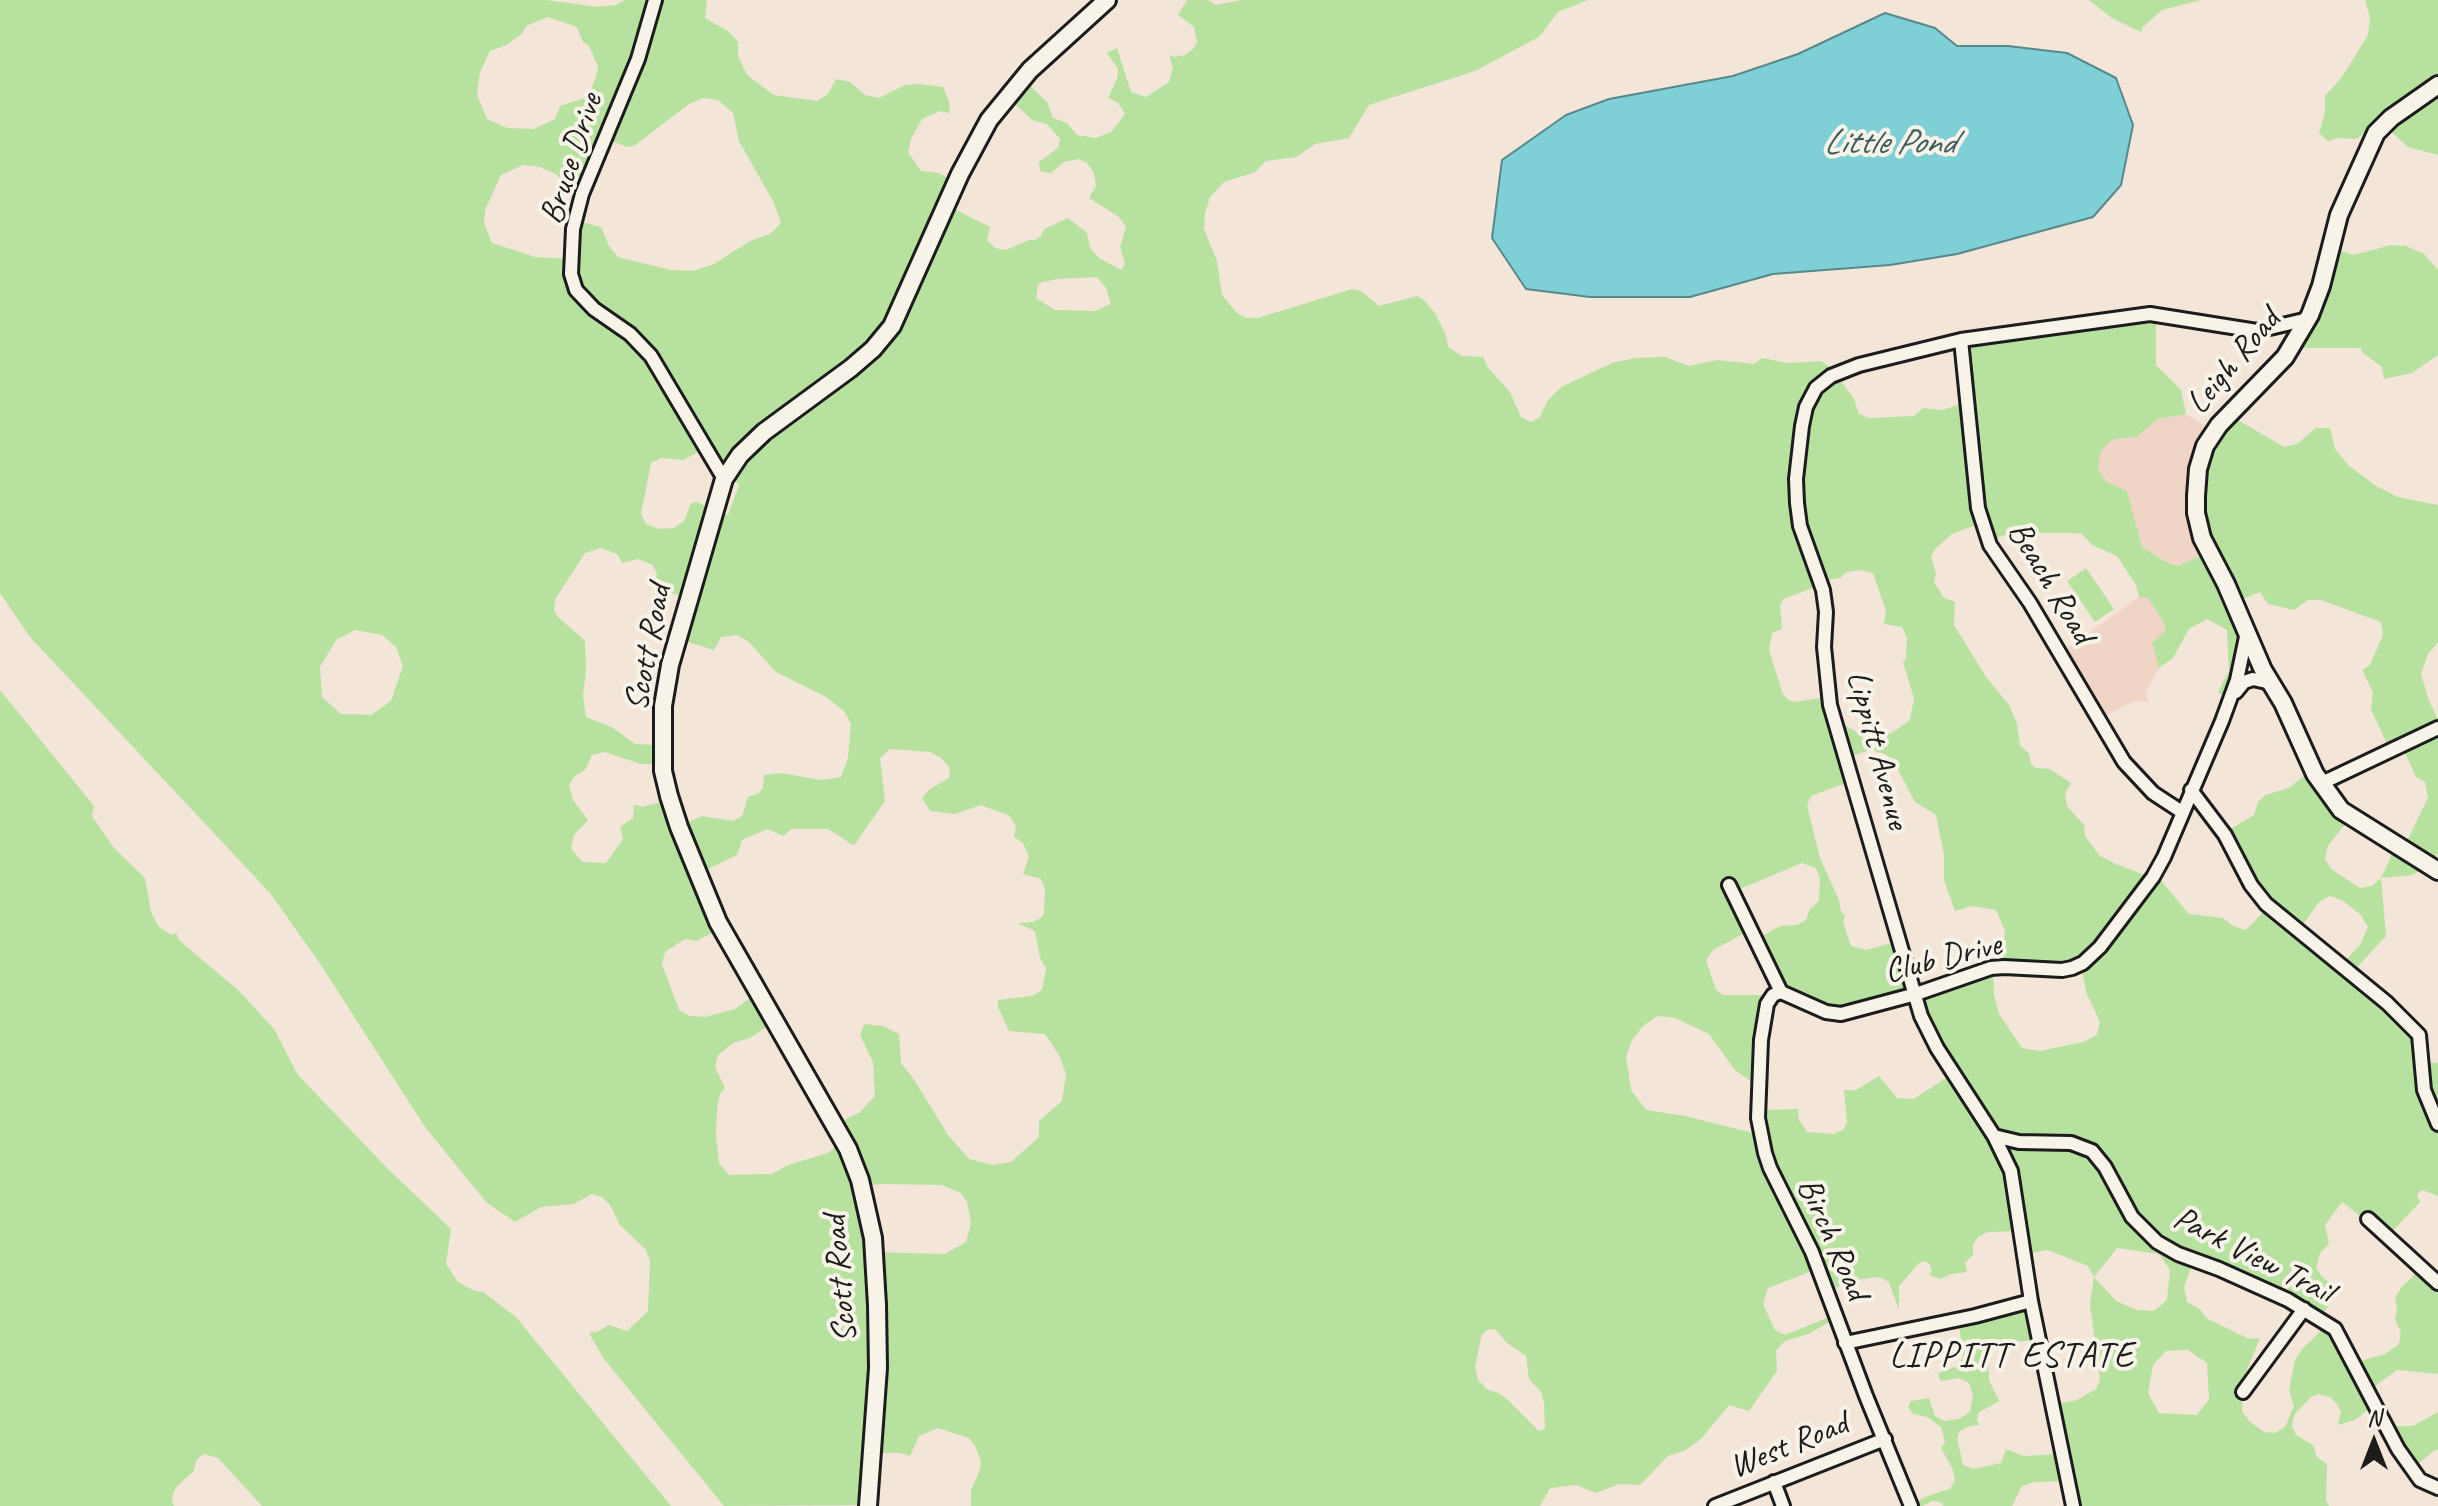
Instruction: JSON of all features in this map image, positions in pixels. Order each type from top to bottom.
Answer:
[{"type":"street","name":"Bruce Drive","points":[[655,0],[638,59],[582,194],[573,229],[571,274],[576,290],[594,309],[630,334],[651,356],[724,479]]},
{"type":"street","name":"Scott Road","points":[[868,1506],[878,1368],[877,1305],[873,1238],[860,1180],[848,1149],[718,922],[679,827],[663,771],[663,706],[670,665],[724,479],[740,455],[764,432],[851,368],[873,349],[892,326],[960,174],[989,120],[1030,70],[1107,0]]},
{"type":"street","name":"Leigh Road","points":[[2438,85],[2391,118],[2376,133],[2339,215],[2321,286],[2308,319],[2285,357],[2209,438],[2198,469],[2196,513],[2202,538],[2263,670],[2283,703],[2308,762],[2322,783],[2341,810],[2438,871]]},
{"type":"street","name":"Lippitt Avenue","points":[[2073,1506],[2031,1301],[2011,1171],[1994,1136],[1926,1029],[1830,705],[1824,647],[1826,612],[1823,590],[1800,526],[1797,503],[1798,450],[1806,407],[1816,388],[1831,376],[1859,365],[1961,340],[2150,314],[2257,331],[2308,319]]},
{"type":"street","name":"Beach Road","points":[[1961,340],[1978,508],[1990,545],[2030,603],[2124,762],[2153,793],[2182,812]]},
{"type":"street","name":"Club Drive","points":[[1781,992],[1826,1012],[1841,1014],[1916,994],[1991,968],[2062,970],[2083,963],[2100,947],[2153,877],[2230,701],[2247,630]]},
{"type":"street","points":[[2230,701],[2244,682],[2260,679],[2272,684]]},
{"type":"street","points":[[2322,783],[2438,728]]},
{"type":"street","points":[[2191,790],[2225,835],[2251,885],[2266,904],[2387,1003],[2414,1029],[2421,1041],[2427,1103],[2438,1124]]},
{"type":"street","points":[[1729,885],[1781,992]]},
{"type":"street","name":"Birch Road","points":[[1781,992],[1769,999],[1763,1025],[1758,1095],[1761,1131],[1770,1168],[1812,1252],[1911,1506]]},
{"type":"street","name":"Park View Trail","points":[[1994,1136],[2019,1142],[2071,1143],[2092,1151],[2105,1167],[2132,1217],[2157,1242],[2304,1309],[2335,1329],[2398,1449],[2420,1480],[2438,1488]]},
{"type":"street","points":[[2368,1219],[2438,1283]]},
{"type":"street","points":[[1845,1343],[2031,1301]]},
{"type":"street","points":[[2243,1392],[2304,1309]]},
{"type":"street","name":"West Road","points":[[1715,1506],[1885,1439]]},
{"type":"street","points":[[1774,1482],[1783,1506]]},
{"type":"shaded area","points":[[2186,414],[2216,432],[2204,554],[2178,566],[2142,547],[2127,492],[2107,482],[2098,469],[2100,453],[2108,443],[2115,439],[2136,437],[2158,419]]},
{"type":"shaded area","points":[[2139,597],[2148,598],[2166,626],[2165,632],[2152,643],[2159,668],[2146,692],[2149,703],[2136,700],[2100,719],[2063,651]]},
{"type":"green space","points":[[0,0],[546,0],[598,7],[616,5],[625,0],[707,0],[705,18],[728,31],[738,42],[738,56],[747,75],[774,95],[817,101],[828,94],[836,79],[850,82],[865,95],[879,98],[905,85],[943,87],[950,104],[949,113],[940,111],[922,119],[908,152],[921,171],[938,173],[958,183],[952,208],[990,227],[987,240],[995,248],[1006,250],[1035,240],[1044,229],[1068,218],[1087,233],[1090,248],[1099,258],[1121,270],[1125,264],[1120,247],[1126,227],[1119,217],[1089,198],[1096,186],[1094,173],[1087,163],[1079,159],[1064,162],[1051,173],[1040,171],[1039,162],[1058,148],[1060,139],[1047,124],[1032,120],[1011,100],[1027,83],[1047,102],[1053,118],[1067,123],[1077,135],[1096,138],[1111,132],[1125,114],[1118,103],[1108,98],[1118,69],[1107,53],[1117,48],[1131,92],[1146,97],[1169,82],[1173,68],[1169,55],[1185,55],[1197,42],[1194,27],[1178,15],[1187,0],[1208,0],[1216,5],[1241,0],[1588,0],[1558,12],[1539,37],[1475,71],[1369,105],[1349,138],[1315,144],[1296,157],[1266,161],[1255,172],[1224,182],[1210,197],[1204,229],[1217,261],[1222,295],[1236,312],[1246,318],[1258,318],[1352,289],[1361,291],[1379,306],[1417,296],[1435,313],[1446,335],[1448,347],[1462,356],[1483,357],[1488,368],[1510,392],[1521,417],[1531,422],[1540,417],[1548,400],[1561,387],[1612,363],[1665,357],[1689,366],[1717,360],[1754,364],[1762,358],[1788,363],[1821,361],[1841,375],[1839,378],[1854,399],[1859,414],[1869,418],[1914,416],[1923,408],[1942,410],[1962,404],[1964,345],[2145,312],[2156,321],[2156,365],[2181,390],[2186,414],[2158,419],[2136,437],[2115,439],[2108,443],[2100,453],[2098,469],[2107,482],[2127,491],[2142,547],[2178,566],[2204,554],[2201,467],[2231,416],[2284,447],[2297,444],[2316,428],[2330,428],[2335,449],[2349,466],[2376,486],[2398,497],[2438,505],[2438,642],[2428,654],[2421,674],[2438,719],[2438,853],[2431,864],[2412,875],[2381,878],[2386,936],[2350,975],[2415,1034],[2422,1062],[2438,1063],[2438,1196],[2422,1190],[2417,1194],[2420,1202],[2387,1237],[2342,1202],[2325,1225],[2329,1244],[2320,1253],[2316,1268],[2323,1278],[2343,1292],[2334,1296],[2320,1319],[2193,1261],[2184,1287],[2187,1302],[2200,1309],[2206,1318],[2249,1339],[2260,1338],[2244,1377],[2242,1411],[2250,1422],[2264,1432],[2275,1433],[2285,1427],[2294,1406],[2289,1390],[2295,1360],[2326,1326],[2354,1363],[2385,1354],[2399,1344],[2401,1332],[2395,1320],[2395,1298],[2421,1268],[2438,1282],[2438,1374],[2397,1370],[2368,1391],[2370,1408],[2355,1420],[2338,1425],[2341,1412],[2337,1404],[2330,1397],[2318,1394],[2294,1415],[2292,1426],[2296,1435],[2313,1445],[2317,1457],[2327,1464],[2326,1500],[2329,1506],[2070,1506],[2064,1481],[2035,1482],[2022,1486],[2012,1506],[1944,1506],[1933,1501],[1922,1506],[1907,1506],[1950,1489],[1955,1480],[1941,1448],[1945,1442],[1941,1427],[1927,1417],[1913,1414],[1908,1407],[1911,1401],[1929,1398],[1935,1416],[1945,1421],[1959,1419],[1970,1412],[1973,1395],[1969,1383],[1959,1378],[1940,1381],[1938,1373],[1958,1366],[1963,1357],[1959,1323],[2030,1307],[2036,1340],[2001,1343],[1992,1348],[1988,1358],[1989,1380],[1999,1401],[1978,1413],[1980,1425],[1960,1431],[1957,1438],[1963,1465],[1973,1469],[2001,1463],[2006,1449],[2024,1456],[2059,1454],[2053,1405],[2077,1400],[2096,1389],[2100,1380],[2090,1304],[2094,1277],[2088,1266],[2048,1250],[2024,1254],[2019,1231],[1988,1232],[1978,1237],[1973,1245],[1973,1255],[1965,1263],[1967,1272],[1941,1279],[1929,1275],[1932,1271],[1925,1261],[1919,1263],[1899,1286],[1899,1310],[1889,1282],[1879,1277],[1847,1281],[1841,1286],[1822,1291],[1812,1271],[1768,1288],[1763,1304],[1775,1330],[1785,1335],[1829,1317],[1831,1321],[1808,1334],[1785,1341],[1776,1350],[1777,1371],[1749,1411],[1729,1405],[1701,1439],[1684,1451],[1668,1456],[1640,1485],[1619,1484],[1596,1493],[1576,1485],[1550,1488],[1540,1506],[971,1506],[971,1490],[981,1461],[975,1446],[969,1438],[938,1428],[919,1436],[910,1456],[873,1453],[869,1505],[724,1506],[604,1359],[589,1333],[609,1325],[627,1331],[648,1311],[650,1261],[646,1250],[620,1225],[610,1205],[602,1197],[592,1194],[574,1204],[541,1207],[515,1222],[486,1202],[425,1127],[319,962],[270,893],[30,637],[0,593]],"holes":[[[548,17],[577,27],[598,66],[588,97],[560,106],[555,119],[534,129],[507,128],[487,119],[477,95],[480,72],[490,51],[522,34],[526,26]],[[703,98],[718,100],[733,113],[739,141],[774,203],[781,223],[770,234],[750,241],[714,264],[693,271],[671,270],[618,257],[609,246],[601,227],[578,221],[571,259],[535,257],[492,243],[484,223],[485,210],[501,175],[523,165],[540,167],[556,174],[565,184],[585,190],[607,139],[627,147],[634,146],[689,104]],[[1097,277],[1106,288],[1111,304],[1095,311],[1055,310],[1036,298],[1038,285],[1058,279]],[[708,447],[739,485],[728,515],[697,502],[691,503],[684,521],[674,528],[659,529],[646,524],[641,514],[651,463],[661,458],[683,460]],[[1981,523],[1990,540],[2025,533],[2082,534],[2092,545],[2117,556],[2136,585],[2139,597],[2148,598],[2166,626],[2152,643],[2159,668],[2173,658],[2189,629],[2207,619],[2227,630],[2229,671],[2218,692],[2225,697],[2242,664],[2242,630],[2234,602],[2260,592],[2268,604],[2294,610],[2308,600],[2321,600],[2381,622],[2383,635],[2370,665],[2362,670],[2373,692],[2371,710],[2392,754],[2404,751],[2416,777],[2425,782],[2428,798],[2403,849],[2394,850],[2381,878],[2372,886],[2360,888],[2331,869],[2325,859],[2328,846],[2349,819],[2310,771],[2289,788],[2265,795],[2258,802],[2254,815],[2224,833],[2266,909],[2246,930],[2233,926],[2223,918],[2189,914],[2157,876],[2153,878],[2100,856],[2085,836],[2084,825],[2067,806],[2065,794],[2071,783],[2050,769],[2036,768],[2031,764],[2029,754],[2020,745],[2017,724],[2009,705],[1986,677],[1954,625],[1955,602],[1944,598],[1934,582],[1936,574],[1931,557],[1935,549],[1952,534]],[[601,548],[617,554],[622,563],[638,559],[653,565],[657,574],[655,582],[671,593],[693,600],[681,640],[714,650],[721,637],[737,635],[749,642],[776,672],[826,697],[844,711],[851,724],[848,758],[841,777],[821,780],[780,773],[764,775],[759,793],[748,797],[742,816],[733,821],[702,816],[676,828],[665,801],[642,807],[634,805],[633,818],[620,827],[623,839],[606,863],[582,862],[571,848],[574,835],[588,820],[573,800],[569,785],[575,776],[585,770],[592,755],[605,752],[641,764],[660,764],[661,740],[655,745],[635,744],[613,728],[586,717],[583,696],[585,641],[557,616],[554,609],[556,598],[585,553]],[[1861,570],[1873,573],[1886,611],[1884,624],[1902,627],[1907,638],[1906,659],[1903,662],[1914,698],[1910,720],[1892,733],[1864,736],[1834,719],[1828,697],[1794,702],[1782,692],[1769,650],[1772,633],[1782,629],[1780,606],[1783,599],[1818,586],[1819,581],[1840,578],[1847,572]],[[355,630],[382,635],[396,647],[403,666],[391,701],[371,715],[341,714],[322,697],[320,667],[336,640]],[[890,749],[930,752],[950,768],[949,778],[930,789],[922,798],[930,811],[955,814],[981,805],[1010,816],[1016,826],[1014,837],[1023,843],[1029,857],[1023,874],[1041,879],[1045,889],[1041,918],[1017,923],[1035,931],[1040,958],[1046,968],[1042,990],[1032,996],[998,1000],[998,1007],[1009,1031],[1045,1034],[1059,1055],[1066,1074],[1062,1101],[1039,1121],[1039,1137],[1011,1162],[993,1165],[969,1159],[948,1135],[901,1063],[899,1034],[883,1026],[864,1024],[860,1035],[873,1062],[875,1096],[859,1113],[833,1125],[840,1141],[836,1146],[828,1153],[788,1165],[772,1174],[729,1175],[719,1163],[717,1108],[720,1094],[725,1088],[715,1067],[718,1055],[733,1043],[750,1038],[774,1022],[757,993],[735,1009],[705,1017],[690,1016],[679,1010],[662,964],[665,952],[685,939],[697,941],[721,928],[698,874],[737,855],[742,840],[767,829],[784,836],[791,829],[828,829],[855,844],[885,801],[880,758]],[[1871,750],[1893,760],[1915,802],[1936,815],[1944,855],[1944,880],[1955,911],[1972,906],[1996,910],[2005,931],[2003,959],[2006,965],[2082,970],[2086,992],[2100,1022],[2097,1035],[2083,1042],[2040,1051],[2022,1048],[1999,1014],[1993,968],[1915,993],[1900,941],[1866,950],[1851,946],[1843,922],[1845,916],[1820,858],[1807,805],[1811,796],[1849,782],[1845,758]],[[1802,863],[1816,868],[1820,878],[1819,901],[1810,909],[1806,920],[1797,925],[1780,926],[1757,939],[1782,997],[1828,1018],[1855,1017],[1915,996],[1952,1074],[1914,1099],[1897,1098],[1879,1076],[1856,1090],[1844,1090],[1847,1122],[1843,1130],[1833,1134],[1807,1132],[1799,1120],[1798,1109],[1759,1110],[1757,1134],[1646,1110],[1631,1090],[1626,1056],[1632,1040],[1643,1026],[1657,1016],[1675,1018],[1709,1034],[1735,1070],[1758,1086],[1767,1006],[1775,995],[1723,995],[1716,990],[1706,960],[1713,950],[1750,930],[1735,891]],[[2330,896],[2342,900],[2360,914],[2368,927],[2360,945],[2341,965],[2299,930],[2319,902]],[[942,1185],[961,1193],[967,1202],[971,1223],[966,1242],[945,1254],[871,1252],[861,1186]],[[2117,1248],[2159,1254],[2170,1270],[2167,1300],[2154,1311],[2137,1310],[2116,1301],[2094,1277]],[[1489,1329],[1496,1330],[1507,1343],[1526,1356],[1529,1379],[1541,1392],[1544,1402],[1545,1429],[1539,1431],[1508,1400],[1488,1390],[1478,1380],[1475,1366],[1482,1334]],[[2188,1350],[2207,1363],[2209,1399],[2197,1415],[2159,1413],[2148,1393],[2153,1365],[2166,1351]]]},
{"type":"green space","points":[[2089,0],[2201,0],[2162,10],[2141,32],[2112,18]]},
{"type":"green space","points":[[2365,0],[2438,0],[2438,155],[2408,147],[2386,127],[2372,126],[2357,139],[2328,141],[2319,133],[2325,112],[2325,96],[2342,77],[2368,35],[2370,17]]},
{"type":"green space","points":[[2391,245],[2406,246],[2424,254],[2438,270],[2438,355],[2412,373],[2384,379],[2382,367],[2361,348],[2294,348],[2332,248],[2354,255]]},
{"type":"green space","points":[[2086,568],[2114,609],[2095,622],[2067,581]]},
{"type":"green space","points":[[0,690],[94,806],[92,816],[113,847],[145,878],[151,912],[159,927],[172,935],[176,933],[179,940],[239,991],[274,1029],[298,1075],[388,1169],[451,1229],[446,1264],[458,1282],[483,1292],[516,1317],[671,1506],[262,1506],[218,1458],[204,1454],[197,1459],[193,1472],[173,1493],[174,1506],[0,1506]]},
{"type":"green space","points":[[2438,1412],[2438,1450],[2413,1468],[2387,1426],[2413,1426]]},
{"type":"water","name":"Little Pond","points":[[1885,13],[1935,28],[1957,46],[2008,46],[2067,53],[2116,78],[2133,125],[2121,185],[2093,217],[1957,254],[1890,265],[1773,274],[1690,297],[1590,297],[1526,289],[1492,238],[1502,160],[1566,115],[1609,99],[1733,76],[1798,54]]},
{"type":"district","name":"LIPPITT ESTATE","points":[[2012,1357]]}]
